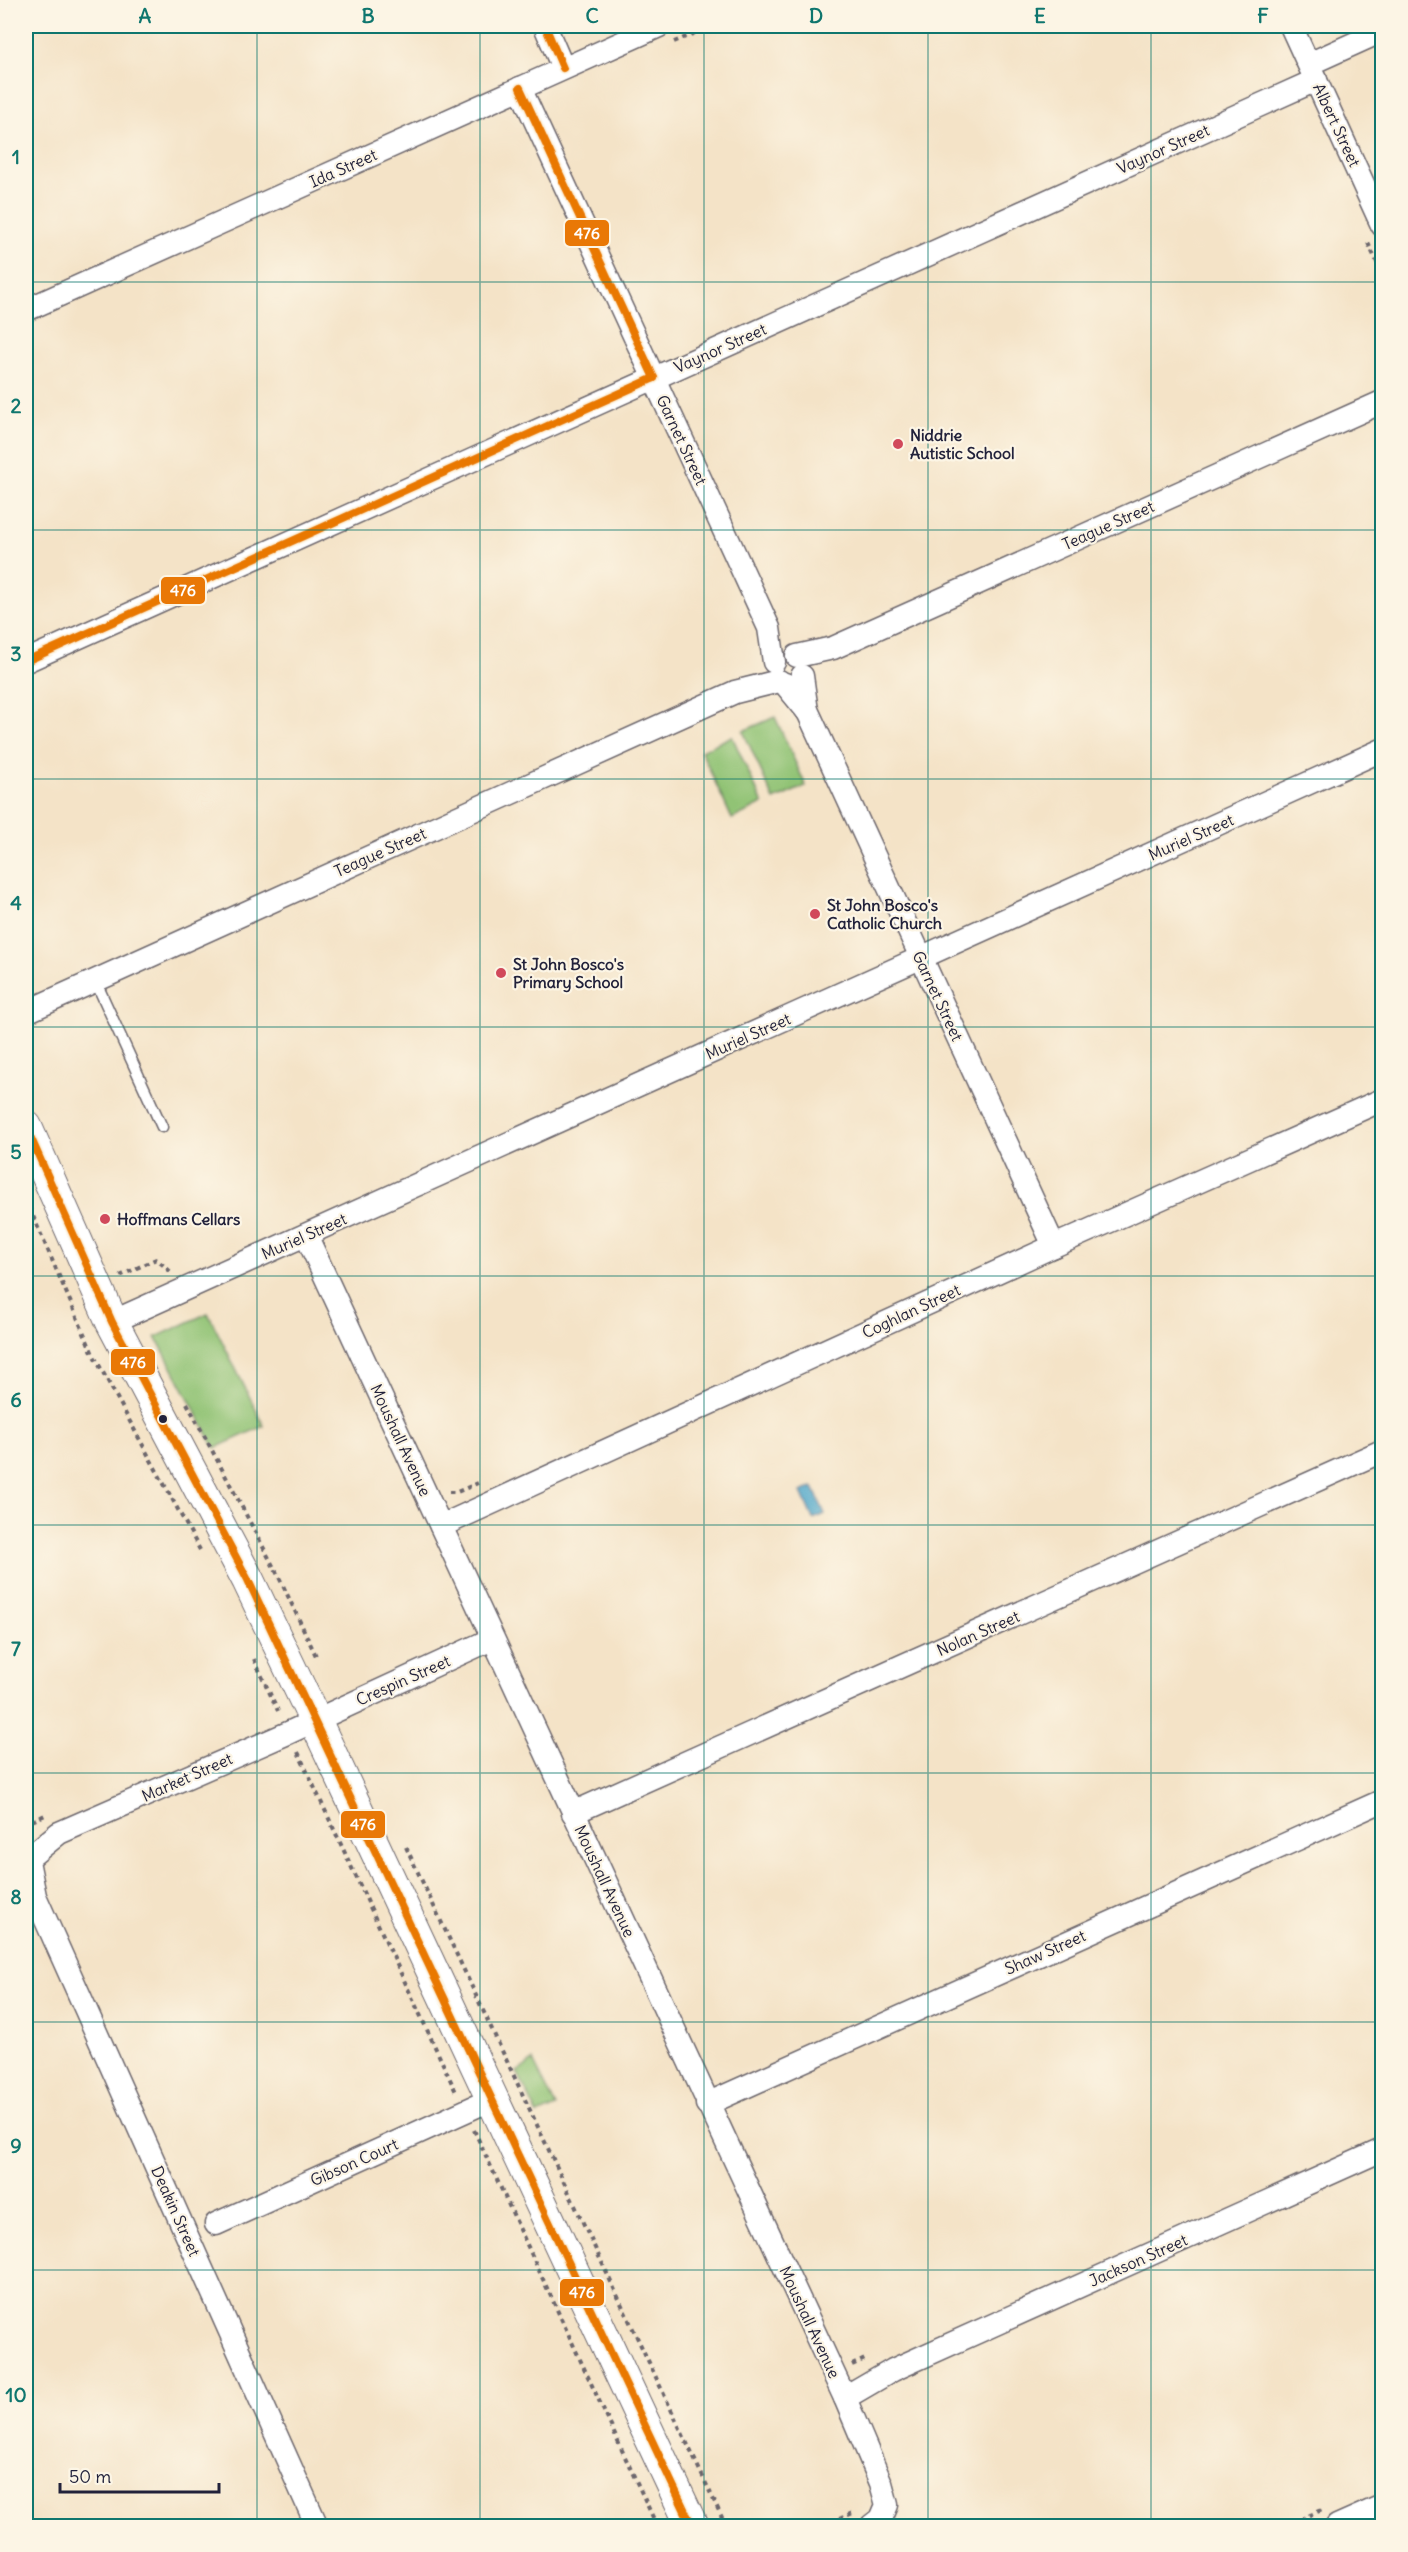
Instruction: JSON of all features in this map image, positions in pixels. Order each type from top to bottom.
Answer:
[{"type":"main road","points":[[26,1127],[112,1322],[248,1580],[315,1720],[472,2109],[692,2526]]},
{"type":"street","points":[[545,26],[563,68]]},
{"type":"street","name":"Ida Street","points":[[26,310],[659,26]]},
{"type":"street","name":"Albert Street","points":[[1291,26],[1383,225]]},
{"type":"street","name":"Vaynor Street","points":[[26,661],[654,378],[1312,72],[1383,31]]},
{"type":"street","name":"Garnet Street","points":[[520,88],[1054,1246]]},
{"type":"street","name":"Teague Street","points":[[26,1012],[1383,402]]},
{"type":"street","name":"Muriel Street","points":[[112,1322],[1383,750]]},
{"type":"street","name":"Coghlan Street","points":[[441,1526],[1054,1246],[1383,1100]]},
{"type":"street","name":"Moushall Avenue","points":[[306,1235],[842,2392],[881,2482],[887,2505],[881,2519],[872,2526]]},
{"type":"street","name":"Nolan Street","points":[[573,1813],[1383,1451]]},
{"type":"street","name":"Crespin Street","points":[[315,1720],[492,1639]]},
{"type":"street","name":"Market Street","points":[[27,1851],[59,1833],[315,1720]]},
{"type":"street","name":"Shaw Street","points":[[707,2104],[1383,1801]]},
{"type":"street","name":"Deakin Street","points":[[27,1851],[30,1891],[317,2526]]},
{"type":"street","name":"Gibson Court","points":[[216,2224],[472,2109]]},
{"type":"street","name":"Jackson Street","points":[[842,2392],[1383,2150]]},
{"type":"street","points":[[1337,2526],[1383,2506]]},
{"type":"lane","points":[[95,980],[162,1127]]},
{"type":"path","points":[[26,1200],[93,1354],[204,1557]]},
{"type":"path","points":[[446,1492],[457,1492],[479,1482]]},
{"type":"path","points":[[251,1651],[279,1711]]},
{"type":"path","points":[[296,1750],[472,2109],[657,2526]]},
{"type":"path","points":[[464,2136],[472,2109]]},
{"type":"green space","points":[[775,717],[806,786],[774,800],[743,731]]},
{"type":"green space","points":[[732,736],[763,804],[732,819],[701,751]]},
{"type":"green space","points":[[208,1313],[264,1426],[215,1448],[156,1337]]},
{"type":"green space","points":[[533,2061],[556,2107],[538,2115],[517,2072]]},
{"type":"water","points":[[813,1487],[825,1514],[813,1519],[801,1492]]},
{"type":"transit line","name":"476","points":[[545,26],[563,68]]},
{"type":"transit line","name":"476","points":[[520,88],[654,378]]},
{"type":"transit line","name":"476","points":[[26,661],[654,378]]},
{"type":"transit line","name":"476","points":[[26,1127],[112,1322],[248,1580],[692,2526]]},
{"type":"place","name":"Niddrie Autistic School","points":[[898,444]]},
{"type":"place","name":"St John Bosco's Catholic Church","points":[[815,914]]},
{"type":"place","name":"St John Bosco's Primary School","points":[[501,973]]},
{"type":"place","name":"Hoffmans Cellars","points":[[105,1219]]}]
